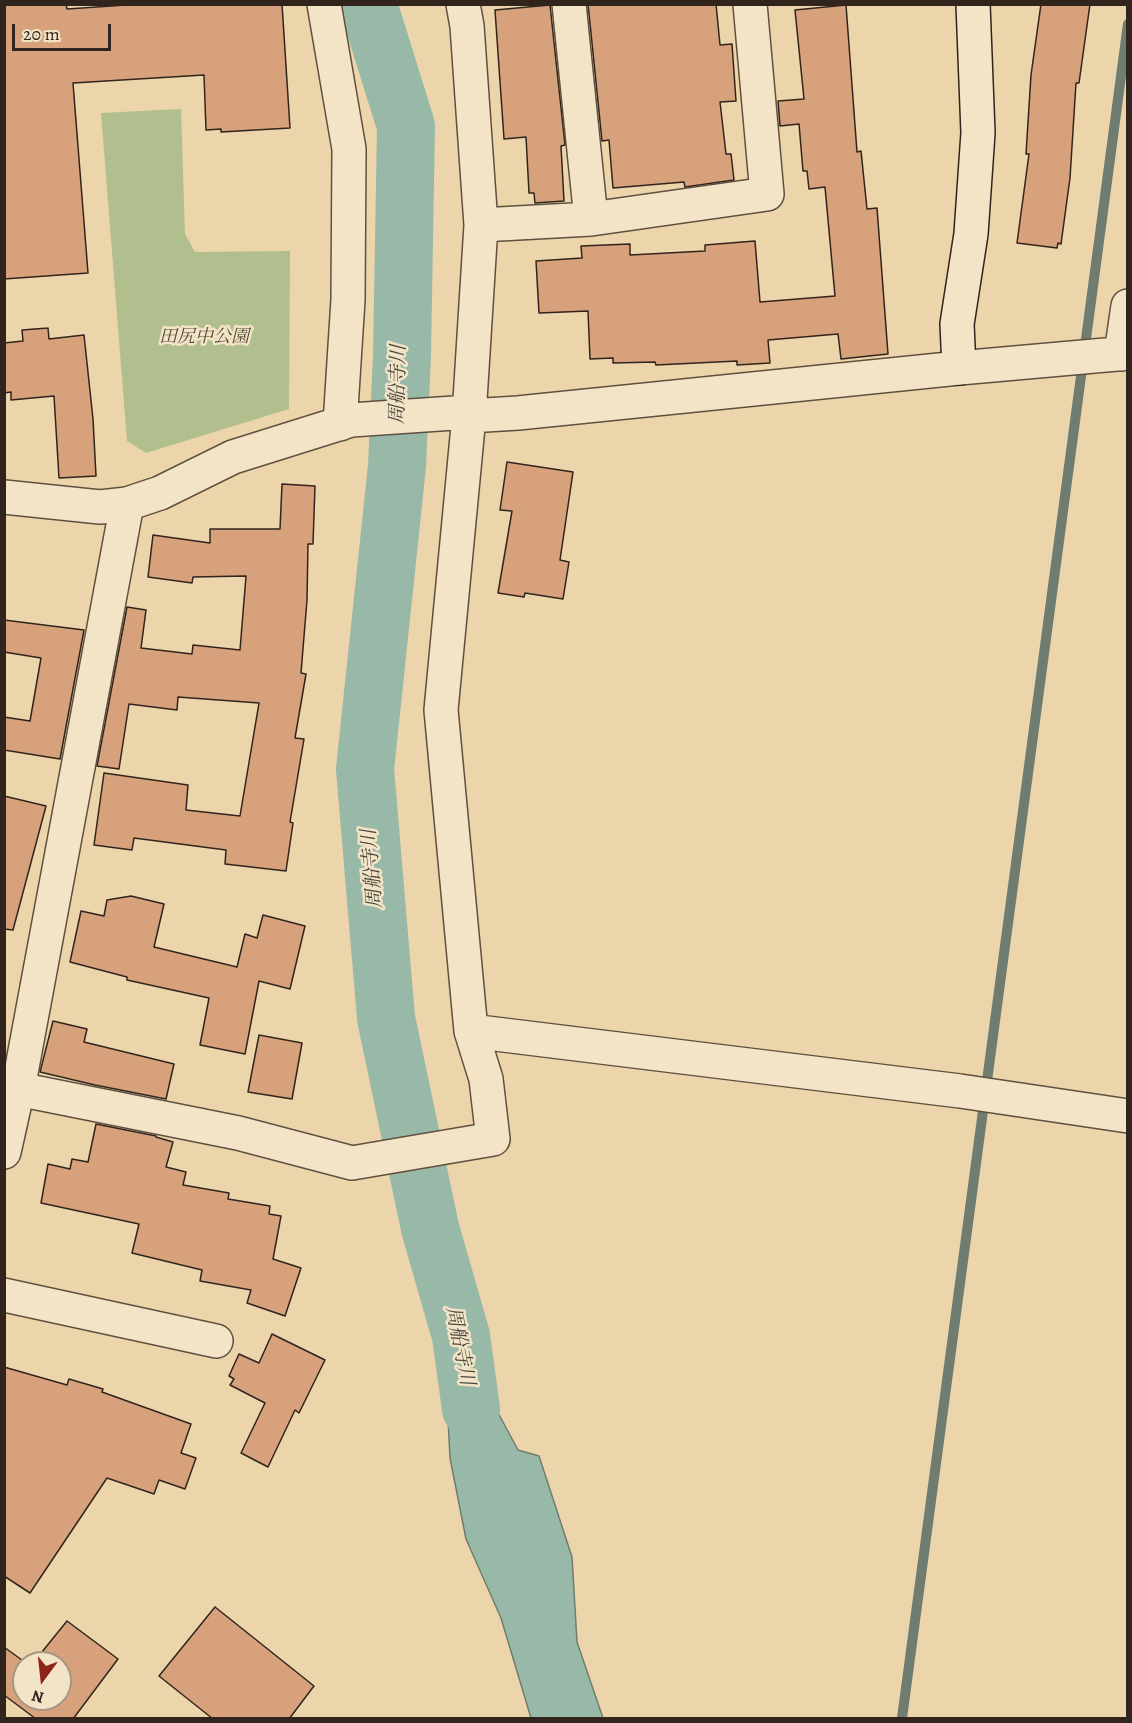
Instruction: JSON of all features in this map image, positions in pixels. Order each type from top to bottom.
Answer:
[{"type":"street","points":[[324,4],[349,149],[346,422]]},
{"type":"street","points":[[18,1089],[238,1133],[352,1163],[493,1139],[486,1079],[471,1031],[441,710],[462,415],[481,225],[467,26],[463,4]]},
{"type":"street","points":[[569,4],[591,219]]},
{"type":"street","points":[[481,225],[591,219],[766,194],[750,4]]},
{"type":"street","points":[[959,368],[957,324],[970,234],[978,133],[973,4]]},
{"type":"street","points":[[4,497],[100,507],[127,504],[160,492],[233,457],[346,422],[518,413],[1124,353],[1128,306]]},
{"type":"street","points":[[4,1152],[18,1089],[127,504]]},
{"type":"street","points":[[471,1031],[960,1091],[1128,1116]]},
{"type":"street","points":[[4,1295],[216,1341]]},
{"type":"green space","name":"田尻中公園","points":[[181,109],[185,234],[195,252],[290,251],[289,409],[146,453],[127,441],[101,113]]},
{"type":"water","points":[[472,1322],[489,1396],[518,1450],[539,1456],[572,1557],[577,1642],[603,1718],[531,1718],[501,1618],[466,1539],[450,1458],[444,1341]]},
{"type":"building","points":[[4,4],[66,4],[67,9],[141,4],[282,4],[290,128],[221,132],[221,129],[206,130],[204,75],[73,83],[88,273],[4,279]]},
{"type":"building","points":[[588,4],[716,4],[720,45],[732,44],[736,101],[720,102],[726,154],[731,154],[734,180],[685,187],[684,182],[613,188],[609,140],[602,141]]},
{"type":"building","points":[[1041,4],[1090,4],[1079,83],[1076,83],[1070,178],[1061,244],[1058,243],[1057,248],[1017,243],[1029,154],[1026,154],[1031,75]]},
{"type":"building","points":[[550,5],[565,145],[561,146],[564,201],[535,203],[534,193],[529,193],[526,137],[504,139],[495,10]]},
{"type":"building","points":[[846,5],[857,152],[861,151],[867,209],[877,208],[888,354],[841,359],[838,334],[768,340],[770,363],[737,365],[737,361],[656,365],[655,362],[613,363],[613,358],[590,359],[588,311],[539,313],[536,261],[582,258],[581,246],[630,244],[630,255],[705,251],[705,245],[755,241],[760,302],[835,296],[825,187],[809,189],[807,171],[803,171],[799,124],[780,126],[778,101],[804,99],[795,10]]},
{"type":"building","points":[[48,328],[49,339],[84,335],[93,419],[96,476],[59,478],[54,396],[11,400],[11,392],[4,393],[4,343],[23,341],[22,330]]},
{"type":"building","points":[[507,462],[573,472],[560,560],[569,562],[563,599],[525,593],[524,597],[498,593],[512,511],[500,510]]},
{"type":"building","points":[[282,484],[315,486],[313,544],[308,544],[307,600],[301,673],[306,674],[295,738],[304,739],[290,822],[293,823],[286,871],[225,864],[226,850],[134,838],[132,850],[94,845],[104,773],[188,785],[186,810],[240,816],[259,703],[178,697],[177,710],[129,704],[119,769],[97,766],[127,607],[146,610],[141,648],[192,654],[193,645],[240,650],[246,576],[193,577],[192,583],[148,577],[153,535],[210,543],[210,529],[280,529]]},
{"type":"building","points":[[4,620],[84,630],[60,759],[4,750],[4,717],[30,721],[41,658],[4,652]]},
{"type":"building","points":[[4,796],[46,806],[13,930],[4,929]]},
{"type":"building","points":[[131,896],[164,904],[154,947],[237,967],[245,934],[257,938],[263,915],[305,926],[290,989],[259,981],[245,1054],[200,1045],[209,998],[127,980],[127,977],[70,962],[81,911],[104,916],[107,900]]},
{"type":"building","points":[[53,1021],[87,1029],[84,1042],[174,1064],[166,1099],[40,1072]]},
{"type":"building","points":[[259,1035],[302,1043],[292,1099],[248,1092]]},
{"type":"building","points":[[96,1124],[156,1136],[173,1142],[166,1167],[186,1172],[183,1185],[229,1193],[228,1199],[270,1206],[269,1214],[281,1216],[273,1259],[301,1268],[285,1316],[247,1303],[251,1290],[200,1281],[202,1270],[132,1253],[139,1224],[41,1203],[48,1164],[70,1169],[72,1159],[88,1162]]},
{"type":"building","points":[[272,1334],[325,1360],[299,1413],[295,1410],[268,1467],[241,1453],[265,1403],[230,1385],[234,1379],[229,1376],[239,1354],[259,1363]]},
{"type":"building","points":[[4,1367],[67,1385],[69,1379],[103,1389],[102,1392],[191,1424],[181,1453],[196,1458],[185,1489],[159,1480],[154,1494],[107,1478],[30,1593],[4,1576]]},
{"type":"building","points":[[215,1607],[314,1686],[289,1719],[213,1719],[159,1676]]},
{"type":"building","points":[[67,1621],[118,1659],[73,1719],[36,1719],[25,1711],[72,1711],[72,1651],[43,1651]]},
{"type":"building","points":[[4,1647],[12,1653],[12,1701],[4,1695]]},
{"type":"waterway","name":"周船寺川","points":[[368,4],[406,126],[402,355],[397,466],[365,769],[386,1018],[430,1228],[461,1336],[471,1409]]},
{"type":"waterway","points":[[902,1718],[1128,24]]}]
